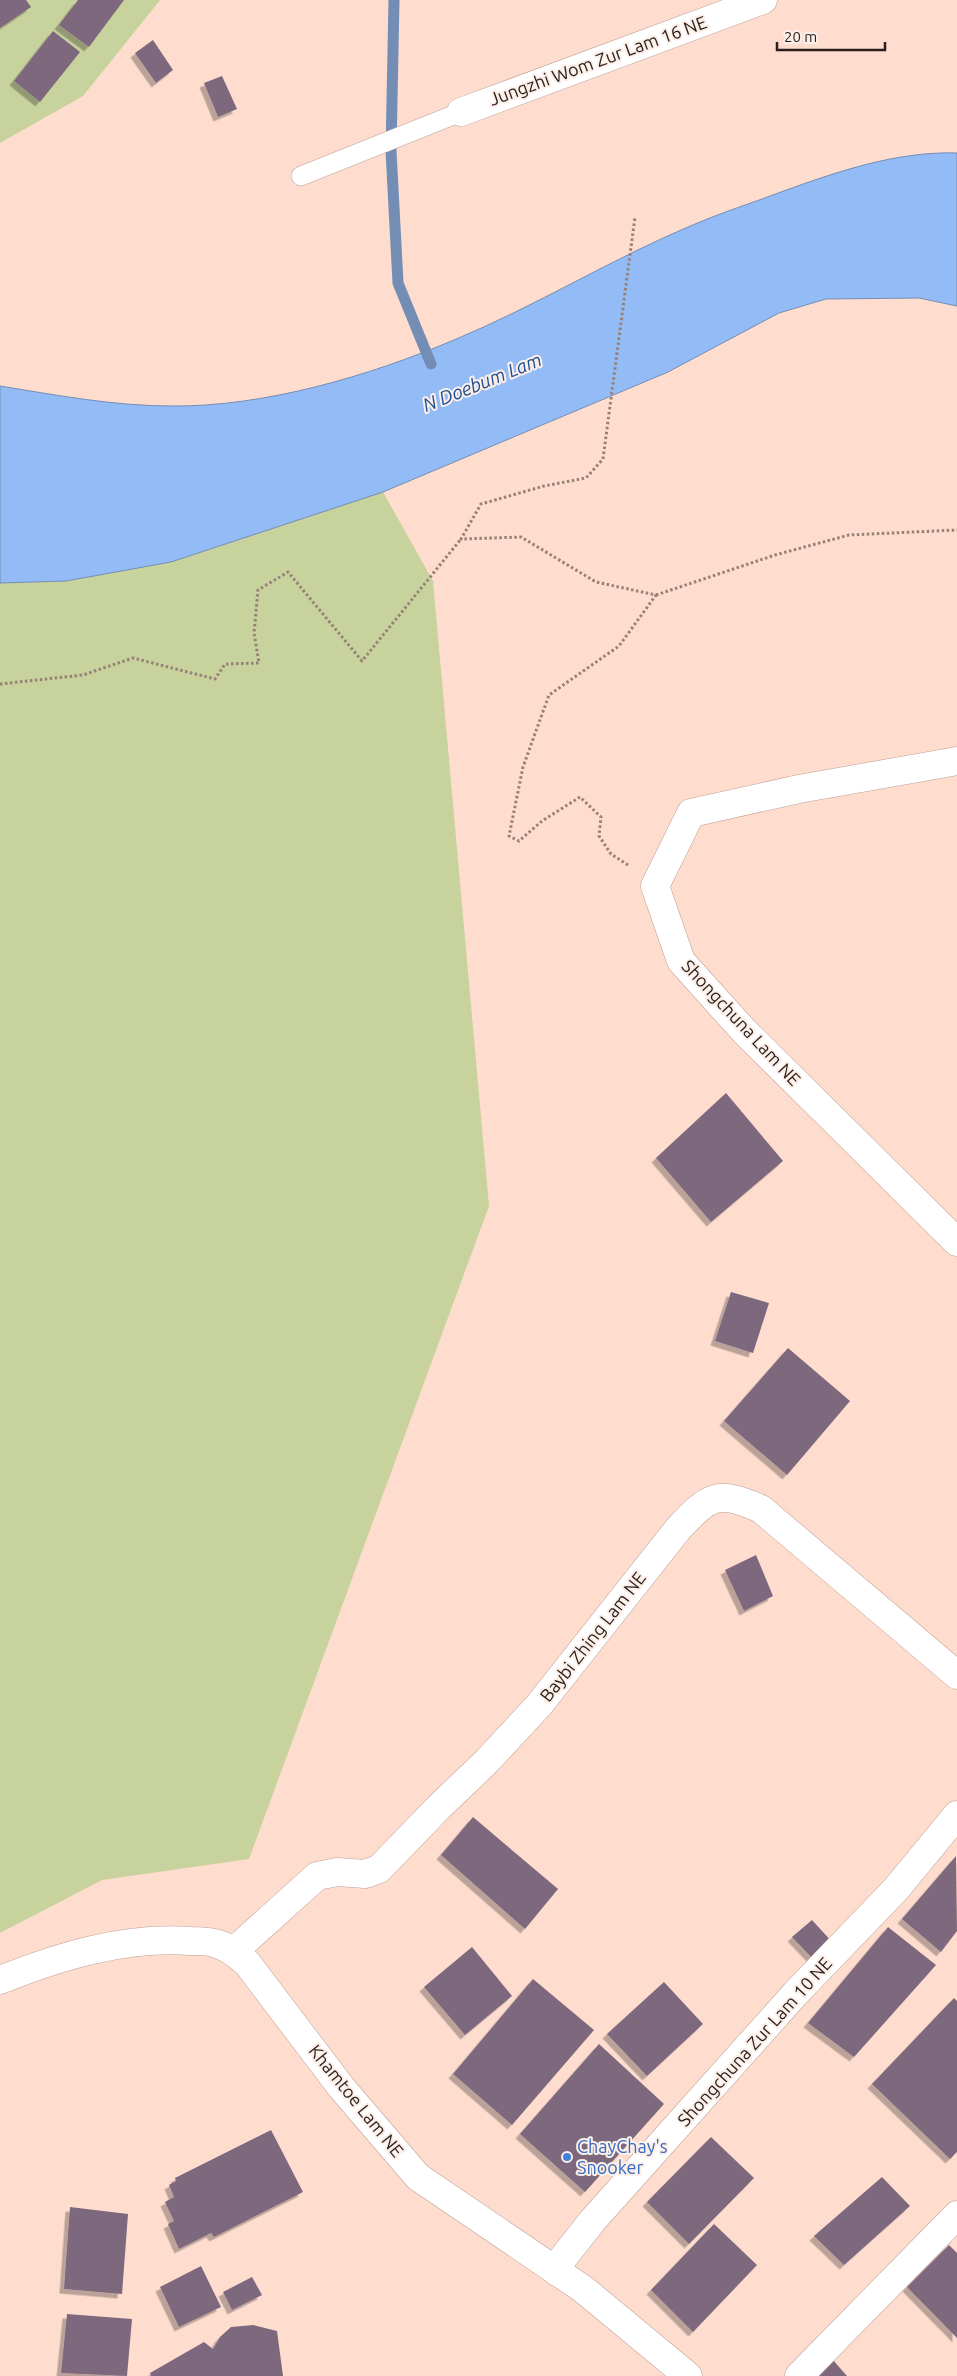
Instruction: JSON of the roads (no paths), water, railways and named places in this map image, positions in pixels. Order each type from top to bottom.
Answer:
[{"type":"street","name":"Jungzhi Wom Zur Lam 16 NE","points":[[462,112],[763,0]]},
{"type":"street","name":"Shongchuna Lam NE","points":[[957,761],[799,789],[691,813],[655,886],[681,961],[744,1032],[957,1242]]},
{"type":"street","name":"Baybi Zhing Lam NE","points":[[234,1952],[317,1876],[338,1872],[365,1874],[379,1869],[439,1807],[488,1761],[539,1705],[678,1529],[700,1506],[718,1497],[732,1497],[761,1509],[957,1675]]},
{"type":"street","name":"Shongchuna Zur Lam 10 NE","points":[[557,2272],[563,2258],[593,2220],[794,1994],[896,1889],[957,1815]]},
{"type":"street","name":"Khamtoe Lam NE","points":[[0,1980],[41,1964],[85,1952],[145,1941],[180,1940],[214,1943],[234,1952],[247,1963],[341,2087],[418,2177],[583,2289],[688,2376]]},
{"type":"street","points":[[799,2376],[957,2215]]},
{"type":"lane","points":[[301,176],[462,112]]},
{"type":"water","name":"N Doebum Lam","points":[[957,153],[957,306],[919,298],[826,299],[779,313],[668,372],[383,492],[171,562],[66,581],[0,583],[0,386],[107,402],[150,406],[206,405],[242,401],[316,387],[387,366],[485,327],[664,237],[727,212],[823,177],[867,164],[912,155]]},
{"type":"waterway","points":[[394,0],[391,151],[398,283],[431,364]]},
{"type":"place","name":"ChayChay's Snooker","points":[[567,2157]]}]
